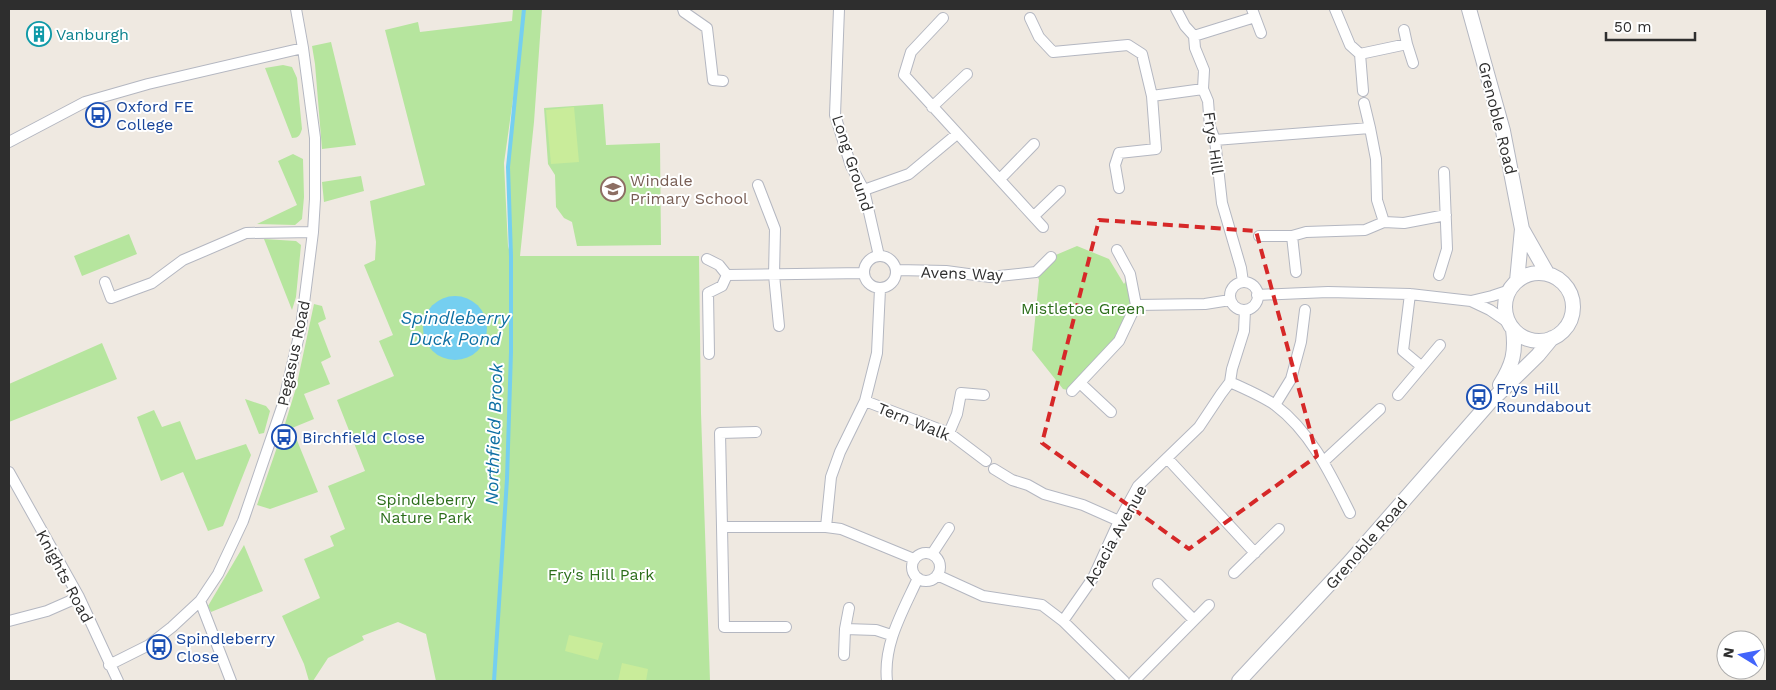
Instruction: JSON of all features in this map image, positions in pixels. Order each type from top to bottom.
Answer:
[{"type":"street","name":"Pegasus Road","points":[[109,665],[149,645],[200,601],[218,574],[243,521],[281,413],[301,327],[313,232],[315,199],[315,138],[296,9]]},
{"type":"street","points":[[683,9],[684,12],[707,28],[713,80],[723,81]]},
{"type":"street","name":"Long Ground","points":[[839,9],[835,115],[851,166],[864,190],[879,256]]},
{"type":"street","name":"Frys Hill","points":[[1176,9],[1185,26],[1194,36],[1195,48],[1204,70],[1203,89],[1208,101],[1210,127],[1215,140],[1222,203],[1241,268],[1243,282]]},
{"type":"street","points":[[1335,9],[1350,45],[1360,54],[1362,91]]},
{"type":"street","name":"Grenoble Road","points":[[1469,9],[1503,131],[1522,229],[1547,274]]},
{"type":"street","points":[[1194,36],[1254,13],[1261,32]]},
{"type":"street","points":[[943,18],[911,52],[902,77],[1000,179],[1043,227]]},
{"type":"street","points":[[1030,18],[1039,37],[1053,52],[1128,45],[1142,54],[1152,96],[1156,149],[1120,153],[1115,165],[1119,188]]},
{"type":"street","points":[[1404,30],[1413,63]]},
{"type":"street","points":[[1360,54],[1407,44]]},
{"type":"street","points":[[9,142],[85,102],[148,84],[303,48]]},
{"type":"street","points":[[932,107],[967,74]]},
{"type":"street","points":[[1152,96],[1203,89]]},
{"type":"street","points":[[1364,103],[1376,159],[1377,200],[1384,222]]},
{"type":"street","points":[[1215,140],[1370,128]]},
{"type":"street","points":[[864,190],[909,174],[957,134]]},
{"type":"street","points":[[1000,179],[1034,144]]},
{"type":"street","points":[[1439,275],[1447,249],[1444,172]]},
{"type":"street","points":[[758,185],[775,229],[774,276],[779,326]]},
{"type":"street","points":[[1034,216],[1060,192]]},
{"type":"street","points":[[1259,236],[1292,236],[1306,232],[1365,230],[1384,222],[1404,223],[1446,214]]},
{"type":"street","name":"Grenoble Road","points":[[1513,285],[1522,229]]},
{"type":"street","points":[[105,282],[111,298],[152,283],[183,260],[246,233],[313,232]]},
{"type":"street","points":[[1292,236],[1296,272]]},
{"type":"street","points":[[1111,412],[1076,387],[1119,341],[1136,305],[1130,274],[1117,250]]},
{"type":"street","points":[[879,256],[890,260],[896,270],[893,281],[880,289],[870,285],[866,281],[864,273],[867,263],[879,256]]},
{"type":"street","name":"Avens Way","points":[[896,270],[946,271],[990,277],[1036,272],[1051,257]]},
{"type":"street","points":[[707,260],[719,265],[727,275]]},
{"type":"street","points":[[1258,295],[1328,292],[1410,294],[1471,301],[1490,310],[1522,336],[1533,340],[1552,338],[1562,332],[1570,322],[1573,307],[1566,285],[1558,278],[1539,272],[1527,275],[1492,296],[1471,301]]},
{"type":"street","points":[[727,275],[774,276],[864,273]]},
{"type":"street","points":[[709,354],[708,293],[722,286],[727,275]]},
{"type":"street","points":[[1243,282],[1252,285],[1258,295],[1255,304],[1245,310],[1236,308],[1230,300],[1232,289],[1235,285],[1243,282]]},
{"type":"street","points":[[1511,326],[1506,312],[1505,301],[1513,285]]},
{"type":"street","points":[[826,527],[831,477],[840,452],[865,402],[877,353],[880,289]]},
{"type":"street","points":[[1410,294],[1403,351],[1421,366]]},
{"type":"street","points":[[1136,305],[1206,304],[1230,300]]},
{"type":"street","name":"Acacia Avenue","points":[[1063,621],[1093,578],[1119,521],[1138,486],[1200,427],[1220,394],[1230,382],[1232,369],[1244,331],[1245,310]]},
{"type":"street","points":[[1275,405],[1291,380],[1301,342],[1305,310]]},
{"type":"street","name":"Grenoble Road","points":[[1490,402],[1508,373],[1514,356],[1515,346],[1511,326]]},
{"type":"street","name":"Grenoble Road","points":[[1239,681],[1348,564],[1490,402],[1538,355],[1552,338]]},
{"type":"street","points":[[1398,395],[1440,346]]},
{"type":"street","points":[[1230,382],[1275,405],[1301,430],[1324,461],[1350,513]]},
{"type":"street","points":[[949,433],[957,414],[961,392],[984,395]]},
{"type":"street","name":"Tern Walk","points":[[865,402],[949,433],[986,461]]},
{"type":"street","points":[[1324,461],[1380,409]]},
{"type":"street","points":[[756,432],[720,433],[724,627],[786,627]]},
{"type":"street","points":[[1167,458],[1255,553]]},
{"type":"street","points":[[994,469],[1012,480],[1028,485],[1044,494],[1083,505],[1119,521]]},
{"type":"street","name":"Knights Road","points":[[9,472],[79,597],[118,681]]},
{"type":"street","points":[[722,527],[826,527],[841,529],[914,559]]},
{"type":"street","points":[[932,554],[948,528]]},
{"type":"street","points":[[1234,573],[1280,529]]},
{"type":"street","points":[[922,554],[932,554],[940,565],[937,575],[929,580],[918,578],[912,569],[914,559],[922,554]]},
{"type":"street","points":[[937,575],[982,596],[1042,605],[1063,621],[1124,681]]},
{"type":"street","points":[[887,681],[886,671],[891,635],[918,578]]},
{"type":"street","points":[[1158,584],[1194,620]]},
{"type":"street","points":[[9,621],[47,611],[79,597]]},
{"type":"street","points":[[200,601],[231,681]]},
{"type":"street","points":[[1134,681],[1209,605]]},
{"type":"street","points":[[844,655],[845,628],[849,608]]},
{"type":"street","points":[[845,628],[876,630],[891,635]]},
{"type":"highlighted area","points":[[1099,220],[1256,231],[1317,456],[1189,549],[1042,443]]},
{"type":"green space","points":[[513,9],[542,9],[534,122],[520,256],[699,256],[701,413],[710,681],[436,681],[426,634],[398,622],[362,636],[364,640],[328,658],[313,681],[309,681],[304,664],[282,616],[320,598],[304,559],[334,546],[330,536],[345,529],[328,486],[365,471],[337,400],[394,376],[379,341],[393,335],[364,265],[375,260],[376,242],[370,201],[425,185],[385,30],[418,22],[420,32],[512,21]],"holes":[[[514,92],[508,167],[511,257],[508,246],[504,163]]]},
{"type":"green space","points":[[331,42],[356,145],[322,149],[312,46]]},
{"type":"green space","points":[[283,65],[292,67],[297,78],[302,129],[299,136],[294,138],[292,138],[265,68]]},
{"type":"green space","points":[[603,104],[606,145],[660,143],[661,245],[577,246],[572,222],[564,218],[556,207],[555,175],[548,164],[544,108]]},
{"type":"green space","points":[[574,107],[579,162],[551,164],[546,110]]},
{"type":"green space","points":[[293,154],[303,159],[304,197],[302,219],[295,225],[257,224],[297,205],[278,161]]},
{"type":"green space","points":[[361,176],[364,191],[324,202],[322,182]]},
{"type":"green space","points":[[129,234],[137,254],[82,276],[74,256]]},
{"type":"green space","points":[[264,239],[296,241],[301,245],[296,297],[292,310]]},
{"type":"green space","name":"Mistletoe Green","points":[[1077,246],[1109,259],[1124,284],[1130,274],[1136,305],[1119,341],[1072,391],[1063,389],[1032,350],[1039,280],[1036,272],[1051,257]]},
{"type":"green space","points":[[314,304],[322,306],[326,319],[318,323],[331,357],[321,362],[330,384],[304,394],[314,419],[292,428],[318,492],[270,509],[257,505],[296,388]]},
{"type":"green space","points":[[102,343],[117,379],[9,422],[9,384]]},
{"type":"green space","points":[[245,399],[266,406],[270,411],[264,433],[259,434]]},
{"type":"green space","points":[[154,410],[162,427],[180,421],[196,460],[246,444],[251,455],[223,526],[208,531],[183,472],[161,481],[137,417]]},
{"type":"green space","points":[[244,545],[263,591],[211,612],[208,606]]},
{"type":"green space","points":[[569,635],[603,643],[598,660],[565,651]]},
{"type":"green space","points":[[622,663],[648,669],[646,681],[618,681]]},
{"type":"water","name":"Spindleberry Duck Pond","points":[[455,296],[467,298],[478,305],[485,316],[487,328],[485,340],[478,351],[467,358],[455,360],[443,358],[432,351],[425,340],[423,328],[425,316],[432,305],[443,298]]},
{"type":"waterway","name":"Northfield Brook","points":[[494,681],[507,479],[511,352],[511,256],[508,167],[524,9]]},
{"type":"place","name":"Vanburgh","points":[[39,34]]},
{"type":"place","name":"Oxford FE College","points":[[98,115]]},
{"type":"place","name":"Windale Primary School","points":[[613,189]]},
{"type":"place","name":"Frys Hill Roundabout","points":[[1479,397]]},
{"type":"place","name":"Birchfield Close","points":[[284,437]]},
{"type":"place","name":"Spindleberry Close","points":[[159,647]]},
{"type":"park label","name":"Spindleberry Nature Park","points":[[426,508]]},
{"type":"park label","name":"Fry's Hill Park","points":[[601,574]]}]
